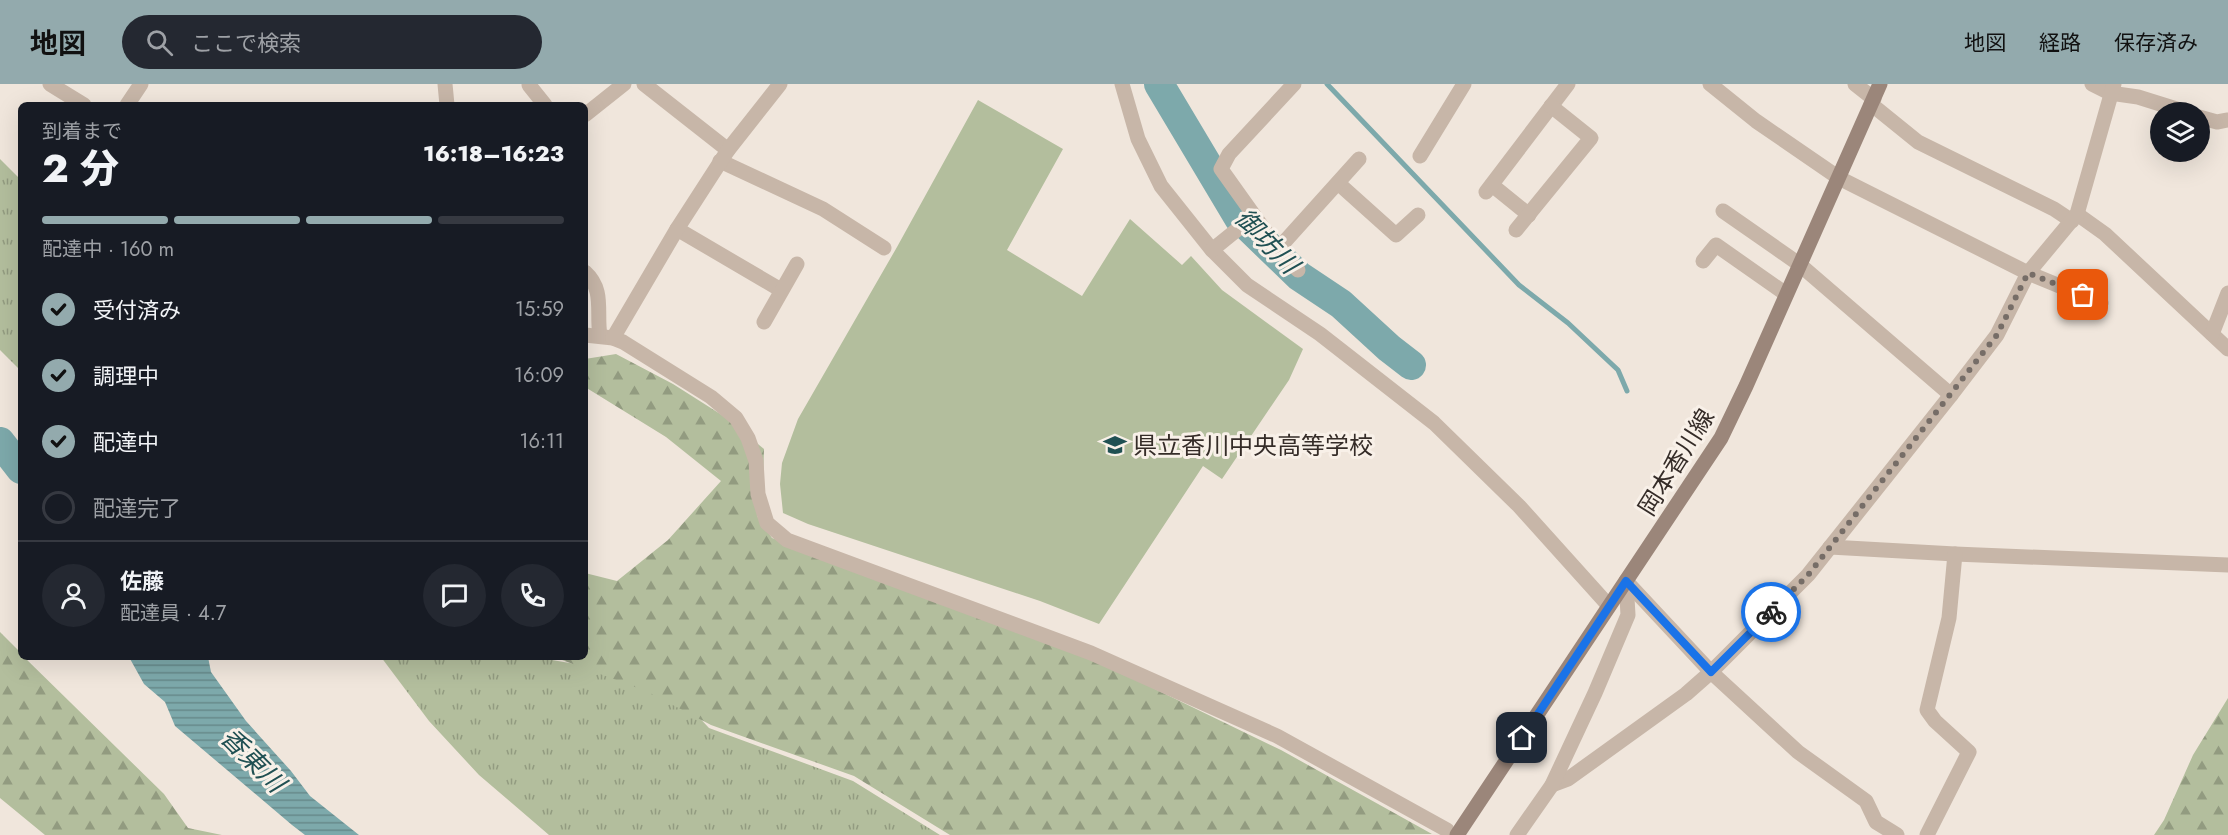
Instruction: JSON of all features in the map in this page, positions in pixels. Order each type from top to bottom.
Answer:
[{"type":"main road","name":"岡本香川線","points":[[1452,833],[1609,606],[1721,438],[1880,84]]},
{"type":"street","points":[[50,84],[79,102]]},
{"type":"street","points":[[129,102],[141,84]]},
{"type":"street","points":[[445,84],[447,102]]},
{"type":"street","points":[[529,84],[543,102]]},
{"type":"street","points":[[588,113],[624,84]]},
{"type":"street","points":[[599,336],[677,229],[724,155],[780,84]]},
{"type":"street","points":[[1122,84],[1138,138],[1161,186],[1212,250],[1247,285],[1320,334],[1434,423],[1519,506],[1609,606]]},
{"type":"street","points":[[1294,84],[1228,154],[1221,169],[1278,249],[1298,270]]},
{"type":"street","points":[[1420,156],[1464,84]]},
{"type":"street","points":[[1528,215],[1489,189],[1568,84]]},
{"type":"street","points":[[1710,84],[1756,121],[1839,178],[2028,273],[2101,303]]},
{"type":"street","points":[[1855,84],[1918,142],[2105,234],[2228,349]]},
{"type":"street","points":[[2092,84],[2154,102]]},
{"type":"street","points":[[651,86],[724,155],[823,209],[884,248]]},
{"type":"street","points":[[1552,785],[1568,779],[1686,694],[1808,575],[1997,335],[2028,273],[2074,218],[2112,88]]},
{"type":"street","points":[[1516,230],[1591,138],[1551,106]]},
{"type":"street","points":[[2210,120],[2217,122],[2228,120]]},
{"type":"street","points":[[1278,249],[1359,159]]},
{"type":"street","points":[[1338,183],[1396,235],[1418,214]]},
{"type":"street","points":[[1723,211],[1799,264],[1952,395]]},
{"type":"street","points":[[1212,250],[1254,216]]},
{"type":"street","points":[[677,229],[781,290]]},
{"type":"street","points":[[1703,261],[1716,245],[1786,294]]},
{"type":"street","points":[[764,322],[797,264]]},
{"type":"street","points":[[588,275],[600,298],[599,336]]},
{"type":"street","points":[[2212,334],[2228,293]]},
{"type":"street","points":[[599,336],[711,397],[736,418],[748,438],[756,461],[758,494],[767,523],[787,540],[1091,652],[1277,736],[1452,833]]},
{"type":"street","points":[[1830,547],[2228,564]]},
{"type":"street","points":[[1927,835],[1969,752],[1935,722],[1927,710],[1949,618],[1955,554]]},
{"type":"street","points":[[1626,581],[1711,672],[1798,752],[1866,801],[1876,822],[1897,835]]},
{"type":"street","points":[[1517,835],[1552,785],[1595,693],[1628,615],[1626,581]]},
{"type":"green space","points":[[978,100],[1063,149],[1007,250],[1082,296],[1130,219],[1182,265],[1191,256],[1222,290],[1303,349],[1289,380],[1222,479],[1203,466],[1099,624],[1040,601],[808,524],[783,513],[780,484],[782,463],[798,419]]},
{"type":"green space","points":[[0,159],[18,177],[18,368],[0,350]]},
{"type":"green space","points":[[616,354],[673,384],[725,417],[764,449],[763,484],[757,516],[772,538],[1091,658],[1281,750],[1432,834],[950,835],[854,776],[711,725],[646,691],[562,660],[588,660],[588,574],[617,581],[668,540],[721,481],[666,437],[588,389],[588,359]]},
{"type":"green space","points":[[0,632],[18,650],[18,660],[27,660],[164,794],[188,828],[222,835],[45,835],[0,798]]},
{"type":"green space","points":[[383,660],[552,660],[663,679],[709,728],[853,781],[940,835],[549,835],[479,775],[429,721]]},
{"type":"green space","points":[[2228,698],[2228,835],[2154,835],[2164,820],[2193,755]]},
{"type":"water","points":[[131,660],[209,660],[211,672],[246,721],[310,796],[359,835],[305,835],[175,726],[165,702],[144,684]]},
{"type":"waterway","name":"御坊川","points":[[1159,84],[1239,218],[1299,276],[1341,304],[1411,365]]},
{"type":"waterway","points":[[1327,84],[1519,285],[1568,323],[1618,370],[1627,391]]},
{"type":"waterway","name":"香東川","points":[[0,442],[18,465]]},
{"type":"way so far","points":[[1771,612],[1808,575],[1952,395],[1997,335],[2028,273],[2083,295]]},
{"type":"place","name":"県立香川中央高等学校","points":[[1115,445]]},
{"type":"route","points":[[1522,738],[1626,581],[1711,672],[1771,612]]}]
